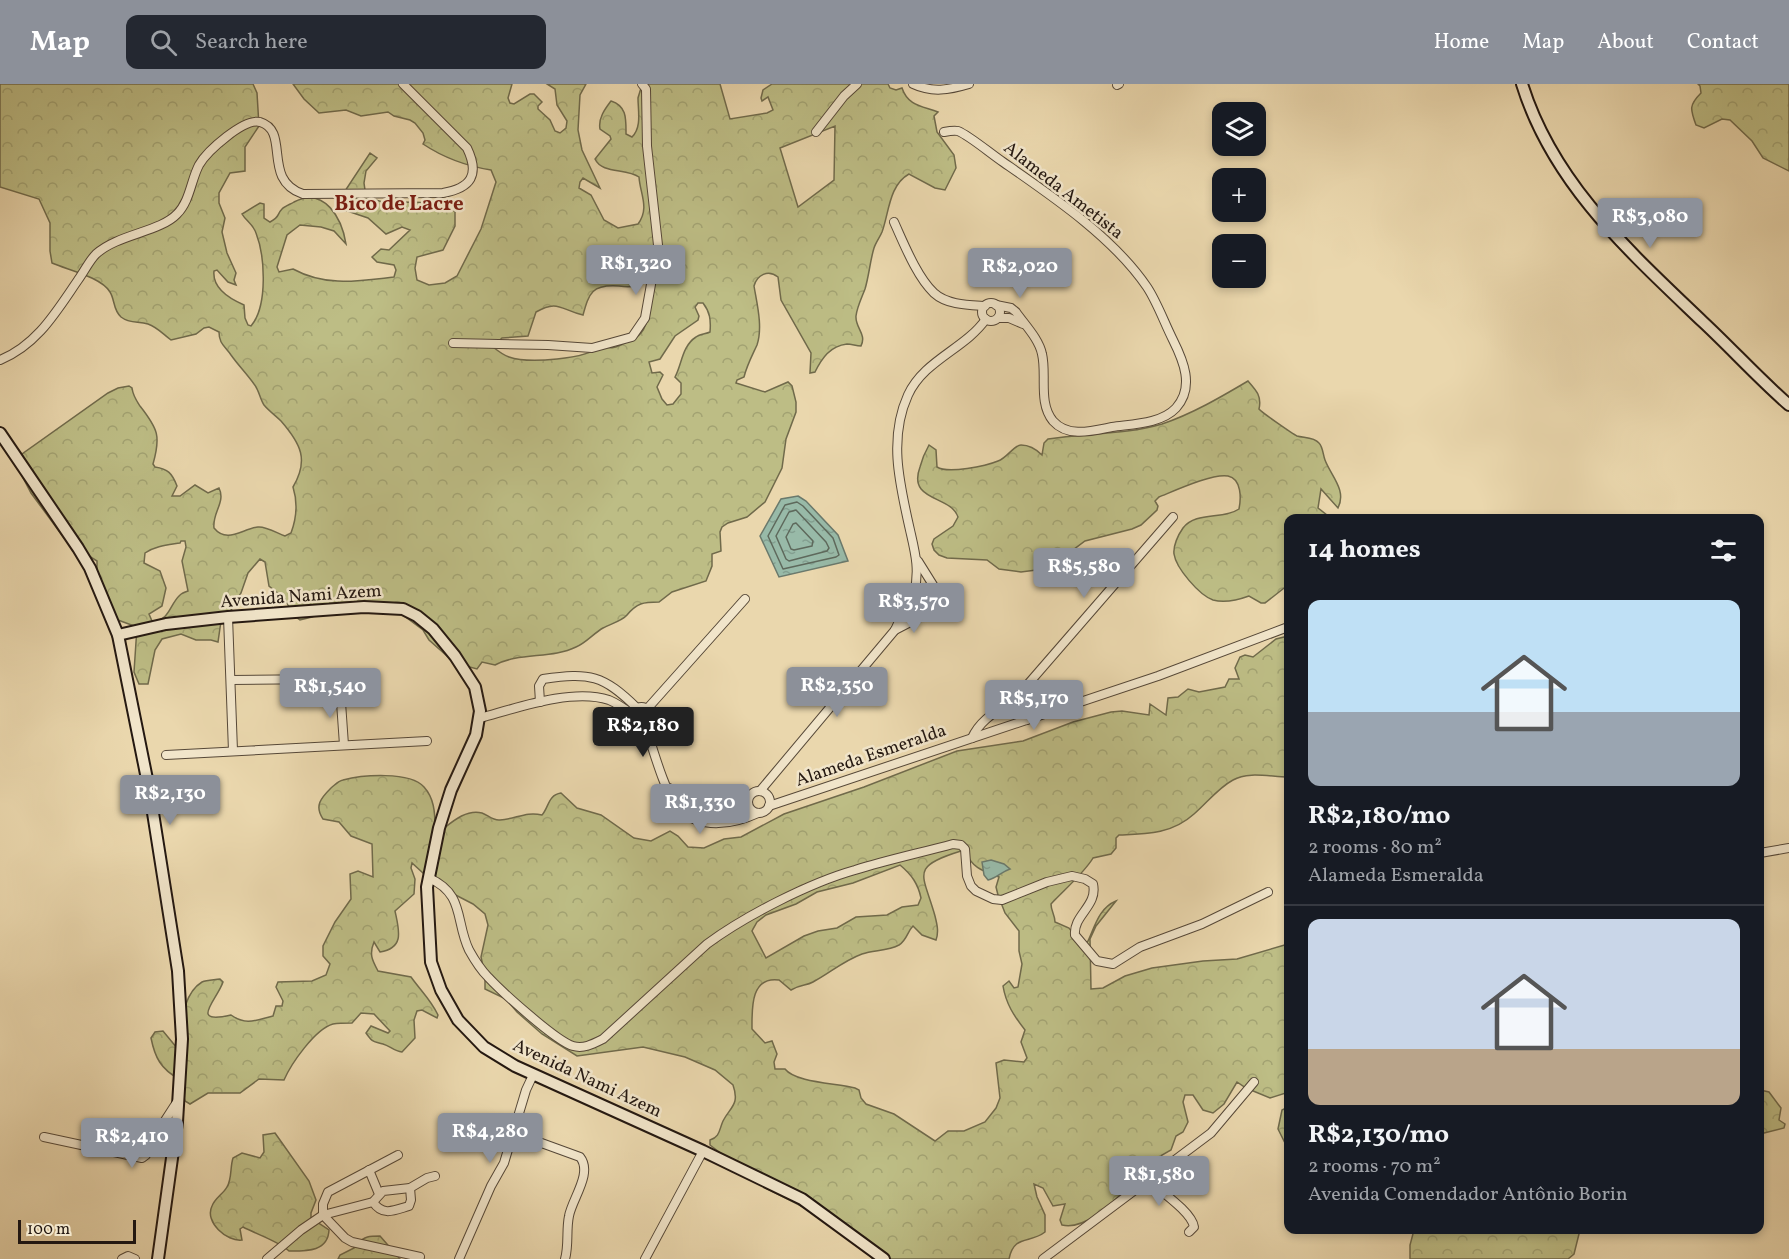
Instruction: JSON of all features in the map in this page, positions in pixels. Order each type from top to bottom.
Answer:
[{"type":"main road","points":[[1522,84],[1536,121],[1576,190],[1612,232],[1789,405]]},
{"type":"main road","points":[[0,433],[90,568],[118,635],[150,794],[178,971],[182,1039],[178,1100],[158,1259]]},
{"type":"main road","name":"Avenida Nami Azem","points":[[118,635],[165,624],[364,606],[403,609],[417,616],[433,629],[455,656],[475,687],[480,718],[476,735],[451,790],[439,828],[427,887],[431,962],[441,990],[458,1020],[484,1047],[533,1075],[703,1151],[802,1199],[884,1259]]},
{"type":"street","points":[[0,360],[15,354],[35,338],[94,256],[107,245],[176,216],[185,204],[199,166],[208,153],[251,122],[261,122],[270,128],[275,136],[283,181],[291,190],[303,194],[443,193],[460,190],[469,182],[473,172],[473,161],[467,148],[403,84]]},
{"type":"street","points":[[453,343],[592,348],[632,337],[645,318],[658,245],[647,146],[646,89],[642,84]]},
{"type":"street","points":[[816,132],[844,96],[857,84]]},
{"type":"street","points":[[913,84],[934,90],[947,90],[969,84]]},
{"type":"street","name":"Alameda Ametista","points":[[944,132],[958,131],[1015,170],[1092,228],[1122,255],[1148,288],[1179,352],[1187,374],[1185,392],[1177,407],[1150,421],[1084,432],[1071,432],[1060,428],[1050,418],[1045,403],[1044,365],[1040,346],[1011,308],[996,304]]},
{"type":"street","points":[[894,222],[915,266],[934,293],[951,301],[985,306],[990,303],[996,304],[1000,309],[998,318]]},
{"type":"street","points":[[985,306],[982,314],[986,319],[1015,320],[1024,324]]},
{"type":"street","points":[[667,787],[686,801],[709,808],[727,807],[748,800],[753,793],[760,791],[895,630],[914,593],[917,579],[917,560],[896,463],[896,440],[901,417],[908,395],[918,378],[986,319]]},
{"type":"street","points":[[972,738],[984,720],[1016,698],[1173,517]]},
{"type":"street","points":[[895,630],[929,612],[933,602],[933,585],[917,560]]},
{"type":"street","points":[[914,593],[926,593],[933,602]]},
{"type":"street","points":[[540,702],[540,682],[543,679],[578,675],[600,679],[612,686],[636,712],[638,719],[644,721],[648,716],[647,709],[745,599]]},
{"type":"street","points":[[908,602],[911,612],[922,616]]},
{"type":"street","points":[[228,617],[233,751]]},
{"type":"street","name":"Alameda Esmeralda","points":[[644,721],[671,798],[680,810],[699,822],[723,824],[741,821],[765,811],[769,806],[835,786],[1158,676],[1284,629]]},
{"type":"street","points":[[231,680],[332,680],[337,682],[340,688],[344,745]]},
{"type":"street","points":[[480,718],[540,702],[586,697],[609,700],[636,712]]},
{"type":"street","points":[[1016,698],[1027,720]]},
{"type":"street","points":[[636,712],[642,707],[647,709]]},
{"type":"street","points":[[165,755],[427,741]]},
{"type":"street","points":[[760,791],[768,796],[769,806]]},
{"type":"street","points":[[748,800],[750,808],[758,813]]},
{"type":"street","points":[[429,878],[447,888],[453,897],[469,950],[488,977],[555,1037],[574,1046],[588,1047],[603,1039],[707,944],[725,931],[825,881],[853,870],[952,844],[961,845],[965,849],[967,876],[971,886],[993,899],[1002,900],[1047,882],[1071,876],[1085,879],[1093,884],[1095,892],[1093,901],[1076,924],[1075,935],[1096,961],[1104,964],[1113,964],[1140,947],[1202,924],[1268,892]]},
{"type":"street","points":[[1764,852],[1789,848]]},
{"type":"street","points":[[459,1259],[491,1186],[504,1163],[526,1090],[533,1075]]},
{"type":"street","points":[[1043,1259],[1211,1133],[1254,1082]]},
{"type":"street","points":[[44,1137],[142,1158],[146,1155],[156,1132],[178,1100]]},
{"type":"street","points":[[514,1133],[580,1157],[583,1161],[584,1175],[568,1219],[568,1247],[565,1259]]},
{"type":"street","points":[[645,1259],[703,1151]]},
{"type":"street","points":[[398,1155],[328,1192],[322,1204],[323,1215],[345,1238],[352,1242],[420,1257]]},
{"type":"street","points":[[369,1170],[379,1194]]},
{"type":"street","points":[[267,1259],[323,1215],[373,1202],[379,1194],[388,1190],[410,1188],[435,1176]]},
{"type":"street","points":[[1148,1180],[1185,1211],[1193,1221],[1194,1227],[1189,1232]]},
{"type":"street","points":[[373,1202],[378,1209],[383,1211],[409,1206],[410,1188]]},
{"type":"street","points":[[122,1259],[128,1256],[135,1259]]},
{"type":"green space","points":[[0,84],[253,84],[257,93],[259,126],[245,147],[245,171],[230,173],[219,193],[219,203],[225,218],[222,232],[227,253],[236,273],[234,280],[236,285],[228,282],[217,270],[214,271],[219,288],[244,305],[245,318],[251,326],[260,306],[263,267],[256,233],[242,214],[260,203],[264,204],[264,218],[270,222],[286,206],[305,198],[315,198],[330,208],[344,234],[346,244],[334,231],[300,225],[287,235],[277,267],[279,272],[293,269],[305,275],[342,281],[394,277],[396,270],[394,265],[377,262],[372,257],[381,249],[389,250],[410,230],[402,227],[386,234],[368,218],[344,210],[339,200],[370,153],[377,158],[366,171],[364,183],[366,197],[389,204],[446,203],[455,212],[455,226],[443,250],[417,257],[415,268],[417,280],[429,285],[445,283],[457,276],[481,229],[496,182],[491,170],[455,161],[423,144],[425,140],[423,133],[410,120],[388,112],[361,116],[346,110],[319,113],[304,99],[293,84],[512,84],[508,98],[510,103],[514,104],[534,94],[542,102],[538,109],[550,120],[555,131],[560,133],[566,128],[567,121],[557,105],[555,89],[547,84],[586,84],[580,95],[578,130],[582,150],[600,188],[583,178],[579,188],[591,195],[604,220],[618,228],[638,224],[642,218],[644,207],[639,177],[598,164],[595,159],[611,139],[600,129],[600,121],[611,101],[616,103],[623,110],[626,134],[632,137],[638,124],[638,98],[642,84],[720,84],[730,119],[773,110],[768,97],[762,101],[761,98],[763,90],[772,84],[888,84],[890,88],[896,90],[902,88],[912,102],[938,112],[934,116],[937,132],[954,155],[956,168],[945,190],[935,188],[909,174],[897,185],[882,232],[874,248],[857,313],[856,320],[863,338],[861,346],[847,344],[836,347],[824,358],[815,372],[810,373],[811,353],[781,300],[778,277],[767,273],[755,282],[759,338],[744,377],[736,383],[765,392],[788,382],[792,386],[796,412],[786,439],[782,468],[765,502],[747,517],[722,527],[721,551],[712,554],[712,566],[706,581],[672,592],[659,602],[637,606],[622,619],[567,651],[514,658],[495,665],[482,662],[477,669],[455,663],[429,640],[423,630],[388,604],[341,603],[312,617],[300,620],[293,615],[285,599],[269,586],[265,562],[260,559],[248,573],[241,593],[230,612],[221,621],[218,642],[196,640],[181,634],[162,639],[155,650],[148,684],[139,684],[134,672],[137,627],[118,620],[111,613],[97,575],[97,561],[89,556],[84,548],[64,538],[31,493],[19,470],[22,454],[108,393],[129,386],[154,427],[157,446],[153,464],[169,472],[173,478],[177,486],[172,496],[180,496],[195,485],[208,493],[219,488],[221,498],[214,528],[219,533],[229,535],[261,527],[285,536],[291,533],[295,521],[296,504],[293,487],[301,469],[302,460],[298,445],[288,429],[264,405],[256,386],[223,345],[219,332],[209,327],[196,334],[171,340],[151,325],[128,321],[121,317],[106,287],[92,278],[52,263],[50,223],[39,199],[0,187]],"holes":[[[835,126],[834,180],[798,207],[780,148]],[[647,276],[651,276],[645,327],[638,336],[618,346],[611,348],[602,346],[584,354],[543,360],[509,357],[493,347],[502,338],[528,336],[536,312],[543,308],[555,306],[583,315],[587,301],[597,288],[633,287]],[[698,303],[703,303],[705,306],[710,316],[710,332],[698,336],[688,345],[675,377],[681,383],[681,394],[673,404],[667,405],[657,387],[663,375],[660,372],[652,373],[649,362],[660,359],[675,336],[698,320],[699,316],[695,307]],[[185,541],[186,547],[182,561],[188,591],[176,599],[166,615],[152,621],[149,614],[162,606],[166,588],[160,571],[144,563],[145,553],[157,547]]]},
{"type":"green space","points":[[1698,84],[1789,84],[1789,171],[1763,158],[1752,141],[1730,120],[1722,119],[1704,128],[1696,125],[1692,108],[1694,101],[1701,93]]},
{"type":"green space","points":[[1248,381],[1258,394],[1261,411],[1297,436],[1319,443],[1341,495],[1338,508],[1321,489],[1318,508],[1326,514],[1284,514],[1284,588],[1265,603],[1249,596],[1231,601],[1213,600],[1207,597],[1184,573],[1174,554],[1176,541],[1188,523],[1202,517],[1225,514],[1239,509],[1238,485],[1233,478],[1228,476],[1213,477],[1159,497],[1155,501],[1158,506],[1157,510],[1141,525],[1085,541],[1044,569],[1021,572],[999,569],[987,560],[947,558],[934,550],[932,544],[934,539],[953,526],[958,517],[954,510],[931,497],[919,486],[920,467],[929,445],[936,450],[937,467],[949,470],[967,468],[992,463],[1021,445],[1033,448],[1042,455],[1044,443],[1048,439],[1148,428],[1173,420]]},
{"type":"green space","points":[[1284,637],[1284,777],[1253,775],[1239,777],[1222,787],[1186,821],[1177,826],[1159,832],[1119,835],[1116,838],[1116,848],[1111,854],[1093,858],[1051,904],[1055,922],[1069,928],[1082,944],[1085,944],[1105,908],[1116,901],[1096,926],[1090,939],[1091,989],[1103,988],[1125,976],[1152,968],[1237,959],[1284,945],[1284,1094],[1270,1098],[1237,1082],[1224,1104],[1213,1113],[1203,1110],[1193,1095],[1185,1095],[1183,1102],[1188,1122],[1183,1132],[1176,1136],[1171,1150],[1162,1155],[1153,1167],[1146,1160],[1117,1198],[1087,1221],[1070,1226],[1062,1225],[1060,1220],[1065,1204],[1053,1206],[1043,1188],[1034,1184],[1045,1215],[1045,1232],[1015,1246],[1009,1259],[873,1259],[852,1238],[817,1214],[766,1188],[710,1145],[710,1140],[717,1135],[735,1101],[733,1085],[715,1070],[685,1057],[643,1047],[577,1056],[542,1034],[506,999],[485,989],[481,957],[488,925],[485,914],[473,904],[436,885],[412,863],[411,868],[415,879],[414,894],[395,911],[399,931],[397,942],[388,950],[380,952],[374,942],[371,954],[378,971],[411,977],[438,1015],[437,1018],[422,1010],[417,1011],[414,1020],[415,1038],[402,1052],[372,1040],[366,1033],[371,1026],[388,1033],[390,1031],[374,1014],[361,1013],[352,1023],[333,1024],[319,1033],[292,1065],[284,1080],[259,1079],[240,1093],[208,1093],[190,1104],[185,1101],[179,1079],[163,1067],[155,1051],[151,1038],[155,1032],[163,1031],[177,1048],[186,1003],[195,987],[202,982],[220,979],[223,982],[209,1009],[208,1014],[211,1017],[231,1015],[252,1021],[273,1016],[276,1006],[282,1006],[283,1001],[276,987],[278,982],[312,981],[326,975],[330,964],[323,956],[323,946],[335,922],[351,899],[350,874],[358,871],[373,877],[372,844],[351,836],[339,822],[323,819],[320,814],[319,806],[322,799],[338,782],[362,777],[397,776],[417,782],[424,787],[432,801],[435,827],[443,829],[461,816],[476,812],[497,820],[531,814],[542,815],[551,799],[561,793],[577,808],[601,815],[634,838],[651,841],[670,831],[688,847],[704,848],[724,839],[741,837],[784,814],[864,787],[957,751],[1023,741],[1073,722],[1111,712],[1122,711],[1149,715],[1150,704],[1166,715],[1168,698],[1178,697],[1188,689],[1199,692],[1225,687],[1229,679],[1239,679],[1235,668],[1240,657],[1245,655],[1253,657],[1276,639]],"holes":[[[965,851],[979,868],[999,877],[996,887],[998,895],[1005,913],[1019,931],[1019,951],[1022,964],[1018,987],[1014,988],[1009,981],[1003,986],[1011,1010],[1025,1030],[1021,1042],[1027,1058],[1024,1062],[1004,1060],[996,1063],[1000,1098],[996,1108],[985,1122],[964,1131],[948,1131],[935,1141],[894,1114],[866,1104],[859,1090],[855,1088],[807,1080],[790,1074],[785,1069],[775,1069],[774,1062],[777,1054],[772,1041],[765,1043],[752,1029],[753,1004],[758,989],[763,983],[779,980],[791,990],[810,983],[855,957],[899,945],[913,926],[922,935],[936,940],[937,925],[924,881],[924,873],[933,862]],[[900,865],[911,876],[921,898],[918,905],[902,907],[887,915],[856,917],[837,928],[804,936],[766,958],[752,931],[757,922],[766,915],[796,904],[817,892],[853,883]]]},
{"type":"green space","points":[[1764,1091],[1769,1092],[1781,1108],[1779,1120],[1785,1124],[1784,1128],[1764,1133]]},
{"type":"green space","points":[[1284,1109],[1284,1141],[1278,1129]]},
{"type":"green space","points":[[275,1133],[309,1181],[316,1200],[311,1218],[329,1230],[325,1243],[315,1249],[289,1251],[274,1241],[243,1227],[240,1229],[242,1240],[236,1240],[218,1230],[211,1218],[213,1203],[229,1184],[233,1158],[242,1153],[260,1158],[264,1152],[263,1135]]},
{"type":"green space","points":[[1413,1234],[1579,1234],[1574,1254],[1568,1259],[1410,1259]]},
{"type":"green space","points":[[380,1236],[400,1259],[338,1259],[340,1255],[354,1248],[354,1245],[365,1238]]},
{"type":"water","points":[[798,496],[806,501],[838,535],[848,561],[779,577],[760,536],[781,499]]},
{"type":"water","points":[[991,860],[1004,864],[1010,869],[988,880],[984,875],[982,862]]},
{"type":"district","name":"Bico de Lacre","points":[[399,204]]}]
